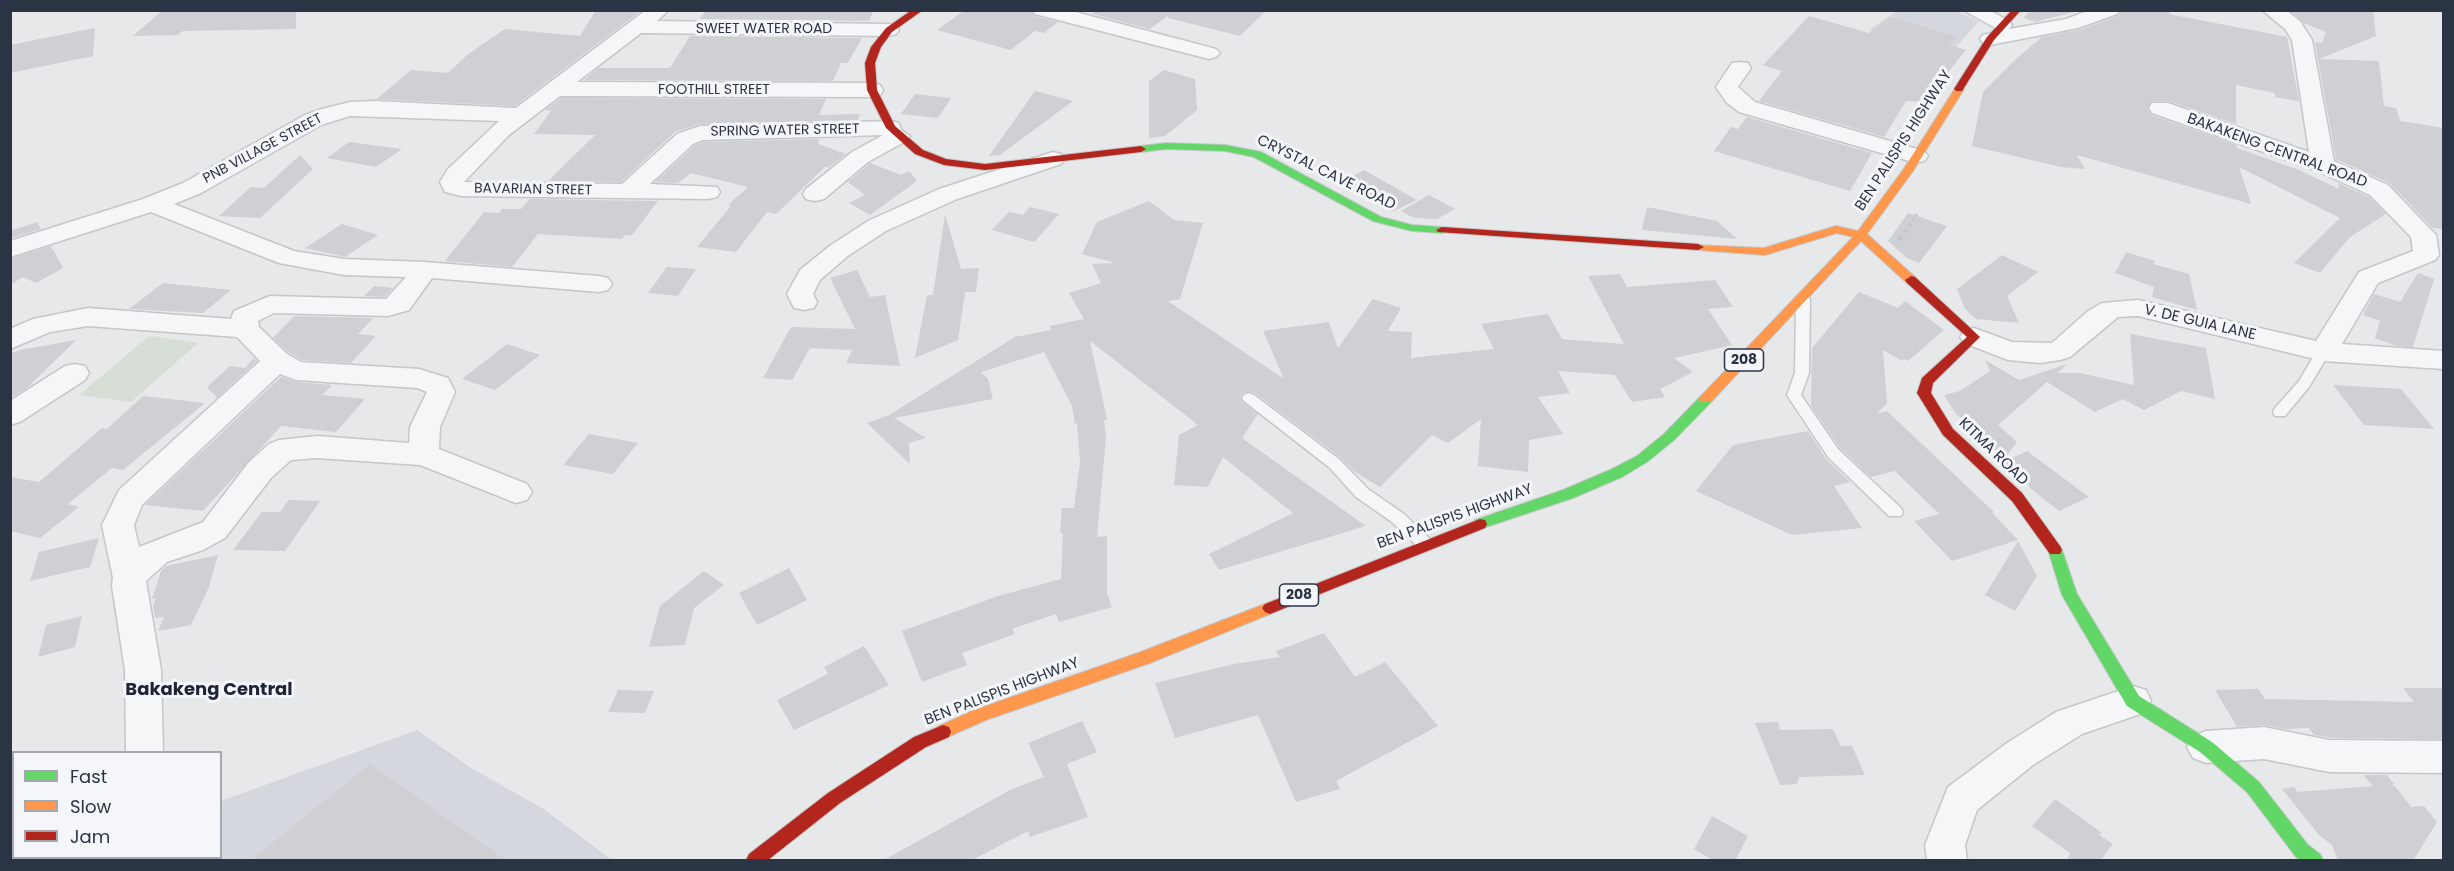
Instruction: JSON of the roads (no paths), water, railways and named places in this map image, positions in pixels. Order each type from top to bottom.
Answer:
[{"type":"street","name":"BAVARIAN STREET","points":[[659,10],[501,130],[456,174],[452,182],[454,187],[461,189],[708,192]]},
{"type":"street","name":"CRYSTAL CAVE ROAD","points":[[919,10],[889,30],[876,47],[870,63],[872,90],[895,132],[919,152],[962,166],[986,167],[1166,146],[1245,151],[1257,154],[1377,219],[1412,228],[1755,252],[1788,246],[1836,229],[1861,235]]},
{"type":"street","points":[[1042,10],[1209,53]]},
{"type":"street","points":[[1973,10],[1996,32],[2071,24],[2110,10]]},
{"type":"street","name":"BEN PALISPIS HIGHWAY","points":[[755,861],[834,798],[920,742],[980,715],[1144,658],[1506,513],[1568,494],[1617,473],[1642,459],[1668,437],[1803,299],[1861,235],[1916,156],[1996,32],[2017,10]]},
{"type":"street","points":[[2272,10],[2293,25],[2302,40],[2323,165]]},
{"type":"street","name":"SWEET WATER ROAD","points":[[639,27],[889,30]]},
{"type":"street","points":[[1740,68],[1727,87],[1734,97],[1747,107],[1916,156]]},
{"type":"street","name":"FOOTHILL STREET","points":[[556,89],[872,90]]},
{"type":"street","name":"PNB VILLAGE STREET","points":[[10,249],[152,204],[242,162],[313,120],[340,111],[376,108],[522,115]]},
{"type":"street","name":"BAKAKENG CENTRAL ROAD","points":[[2160,108],[2323,165],[2379,190],[2433,236],[2426,255],[2368,278],[2323,352]]},
{"type":"street","points":[[815,194],[895,132]]},
{"type":"street","name":"SPRING WATER STREET","points":[[628,191],[685,139],[700,134],[895,132]]},
{"type":"street","points":[[804,302],[800,294],[809,276],[840,250],[877,226],[948,194],[1053,159]]},
{"type":"street","points":[[152,204],[288,258],[344,267],[425,270],[599,284]]},
{"type":"street","points":[[1861,235],[1974,337]]},
{"type":"street","points":[[424,455],[425,427],[441,392],[438,385],[419,379],[296,371],[277,361],[245,329],[244,317],[252,310],[270,304],[388,308],[399,304],[405,298],[425,270]]},
{"type":"street","name":"V. DE GUIA LANE","points":[[1974,337],[2008,351],[2040,354],[2060,351],[2098,316],[2112,309],[2139,308],[2323,352],[2444,360]]},
{"type":"street","points":[[10,340],[43,325],[88,317],[245,329]]},
{"type":"street","name":"KITMA ROAD","points":[[1974,337],[1927,381],[1924,393],[1948,432],[2017,497],[2053,544],[2070,595],[2133,701]]},
{"type":"street","points":[[144,751],[143,670],[129,586],[130,578],[118,525],[130,498],[277,361]]},
{"type":"street","points":[[10,415],[75,373]]},
{"type":"street","points":[[130,578],[147,558],[192,542],[214,530],[260,470],[280,452],[290,448],[317,447],[424,455],[516,492]]},
{"type":"street","points":[[1947,861],[1945,845],[1962,799],[2020,754],[2069,723],[2133,701],[2206,747],[2253,787],[2302,851],[2314,861]]},
{"type":"street","points":[[2206,747],[2264,743],[2329,756],[2444,757]]},
{"type":"lane","points":[[1803,299],[1802,373],[1794,395],[1833,453],[1895,512]]},
{"type":"lane","points":[[2280,412],[2304,384],[2323,352]]},
{"type":"lane","points":[[1249,398],[1335,464],[1362,492],[1398,519],[1425,544]]},
{"type":"district","name":"Bakakeng Central","points":[[209,690]]}]
